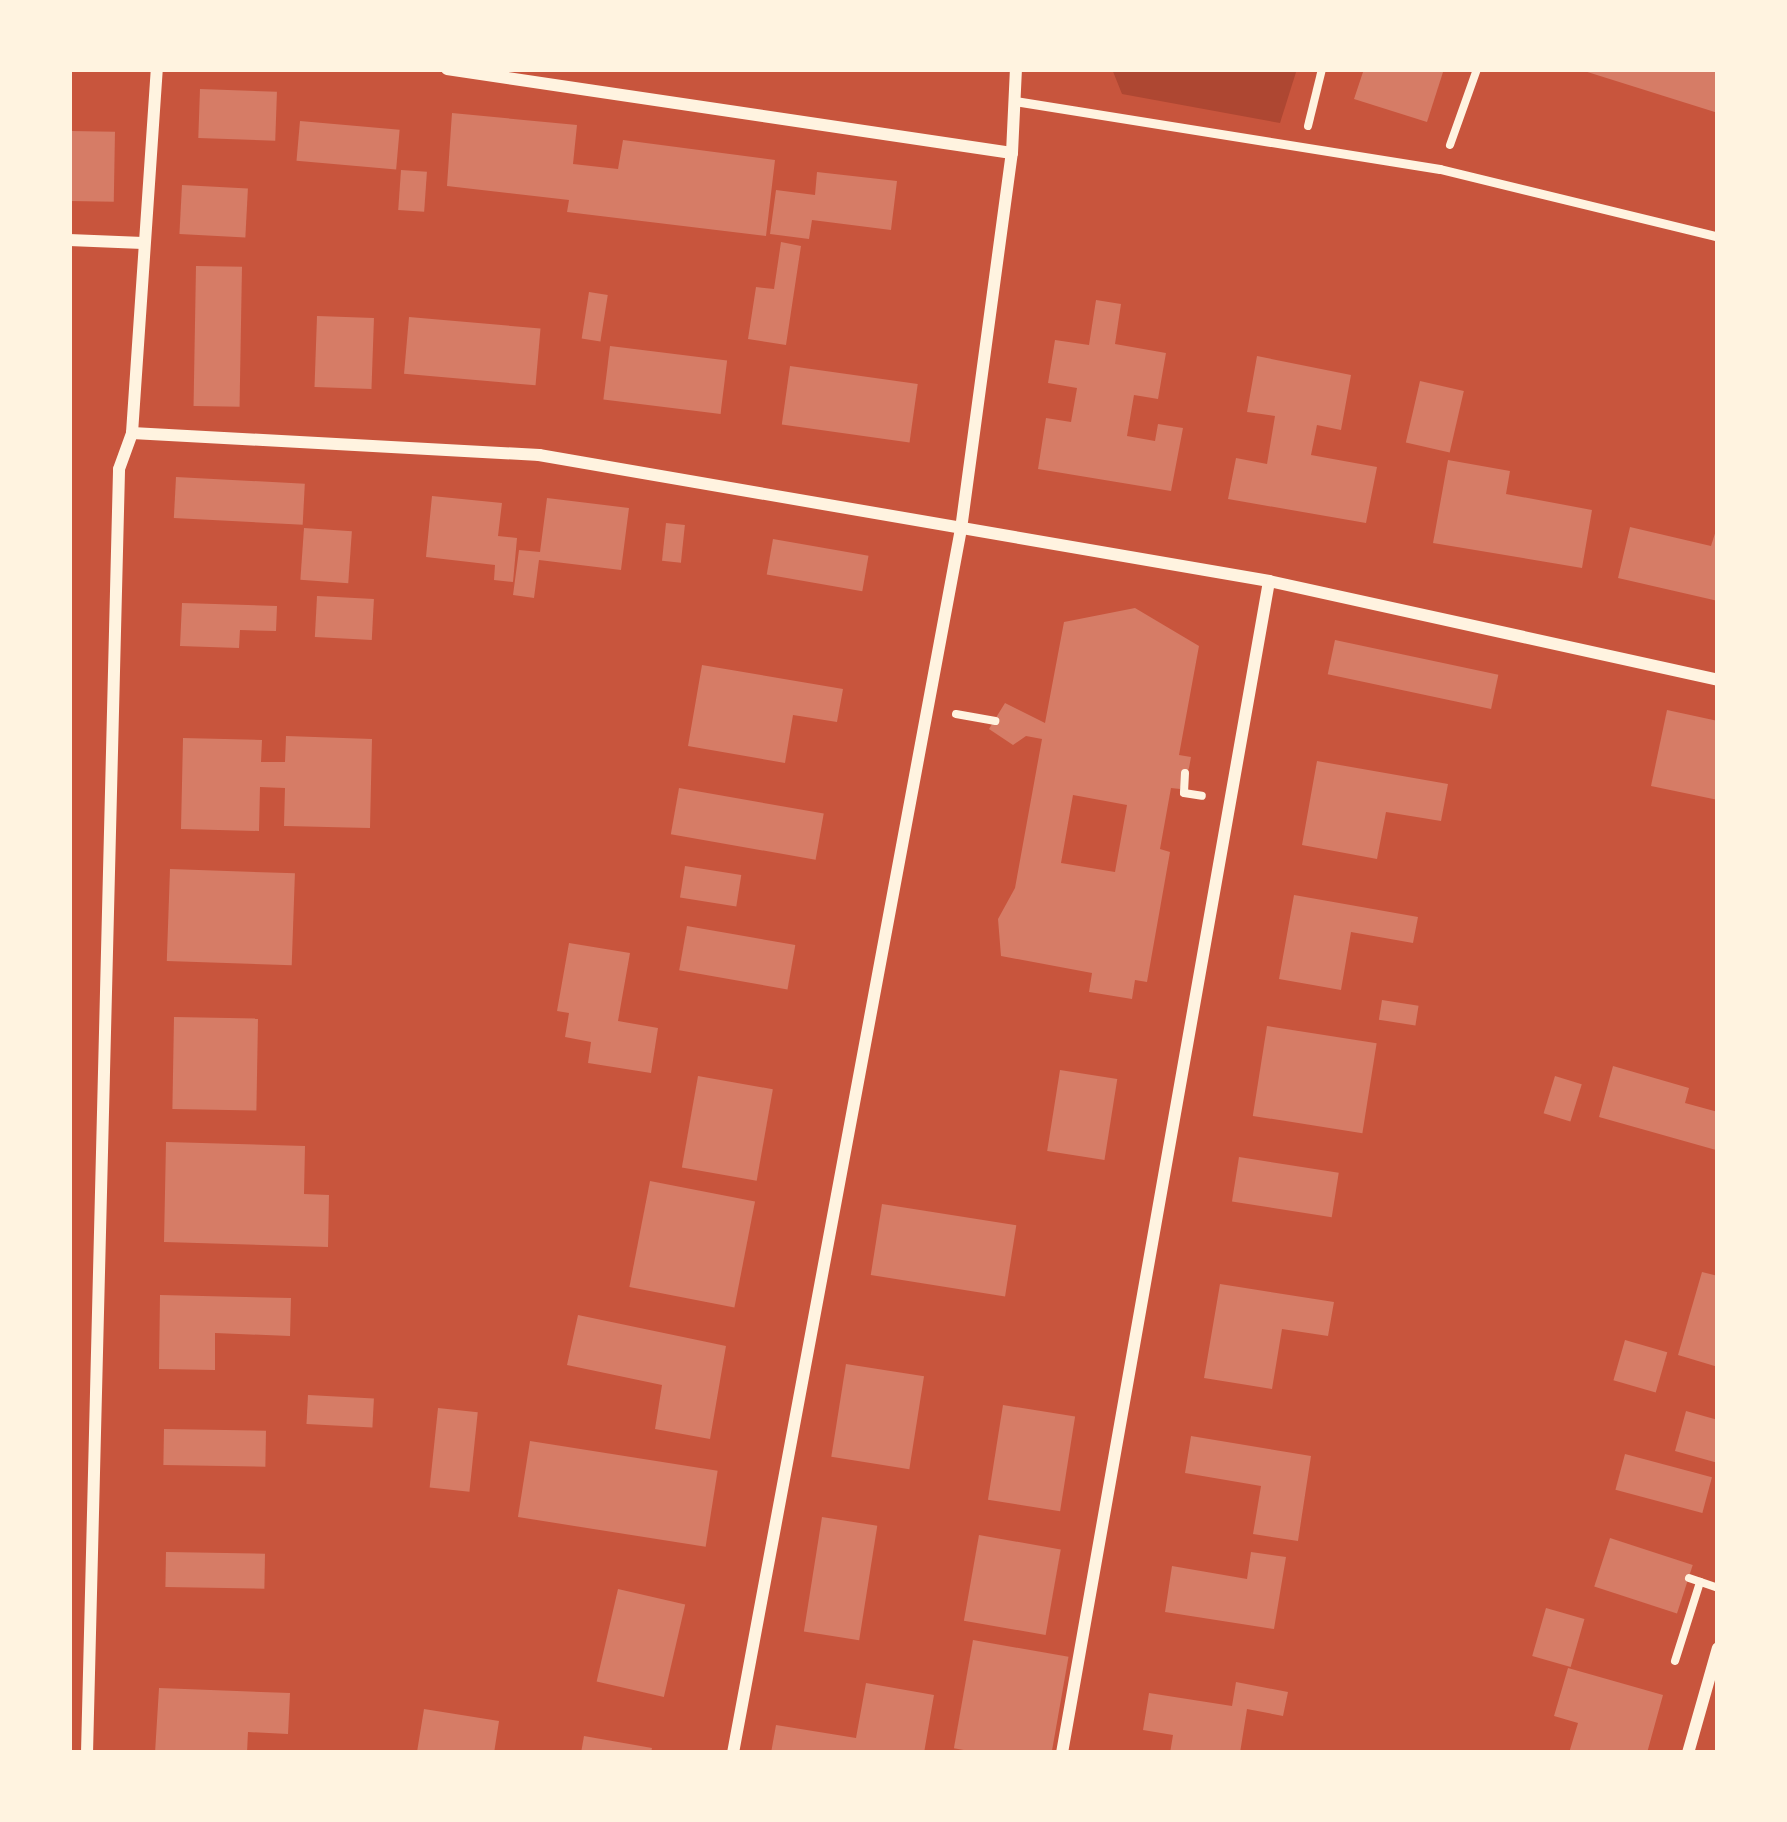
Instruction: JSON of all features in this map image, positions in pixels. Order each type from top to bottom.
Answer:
[{"type":"street","points":[[87,1753],[119,470],[132,433],[157,69]]},
{"type":"street","points":[[447,69],[1012,153]]},
{"type":"street","points":[[733,1753],[961,529],[1012,153],[1016,69]]},
{"type":"street","points":[[69,240],[143,243]]},
{"type":"street","points":[[132,433],[539,455],[1269,581],[1718,680]]},
{"type":"street","points":[[1062,1753],[1269,581]]},
{"type":"street","points":[[1688,1753],[1718,1648]]},
{"type":"lane","points":[[1015,101],[1440,169],[1718,237]]},
{"type":"path","points":[[1304,144],[1322,69]]},
{"type":"path","points":[[1440,169],[1477,69]]},
{"type":"path","points":[[956,714],[995,722]]},
{"type":"path","points":[[1184,793],[1185,772]]},
{"type":"path","points":[[1689,1578],[1718,1588]]},
{"type":"path","points":[[1675,1661],[1700,1582]]},
{"type":"shaded area","points":[[1112,69],[1297,69],[1280,123],[1122,94]]},
{"type":"building","points":[[1364,69],[1444,69],[1427,122],[1354,99]]},
{"type":"building","points":[[1718,69],[1718,113],[1581,70]]},
{"type":"building","points":[[200,89],[277,92],[275,141],[198,138]]},
{"type":"building","points":[[452,113],[577,125],[573,164],[618,169],[623,140],[775,160],[766,236],[567,212],[569,200],[447,186]]},
{"type":"building","points":[[300,121],[400,130],[396,170],[297,161]]},
{"type":"building","points":[[71,131],[115,132],[114,202],[70,201]]},
{"type":"building","points":[[401,170],[427,172],[424,212],[398,210]]},
{"type":"building","points":[[817,172],[897,181],[891,230],[812,220],[809,239],[770,234],[776,190],[815,195]]},
{"type":"building","points":[[182,185],[248,188],[245,237],[179,234]]},
{"type":"building","points":[[781,242],[801,246],[786,345],[748,339],[756,287],[774,289]]},
{"type":"building","points":[[196,266],[242,267],[240,407],[194,406]]},
{"type":"building","points":[[589,292],[608,295],[600,341],[582,338]]},
{"type":"building","points":[[1096,300],[1121,304],[1115,344],[1166,353],[1158,399],[1134,395],[1127,436],[1155,441],[1158,424],[1183,428],[1171,491],[1038,469],[1046,418],[1071,422],[1077,388],[1048,383],[1055,340],[1089,345]]},
{"type":"building","points":[[317,316],[374,318],[371,389],[315,387]]},
{"type":"building","points":[[409,317],[540,329],[536,385],[404,374]]},
{"type":"building","points":[[610,346],[727,360],[721,414],[603,400]]},
{"type":"building","points":[[1257,356],[1351,375],[1341,430],[1317,425],[1311,455],[1377,467],[1366,523],[1228,499],[1236,458],[1267,464],[1275,416],[1247,412]]},
{"type":"building","points":[[790,366],[918,384],[910,442],[782,424]]},
{"type":"building","points":[[1420,381],[1464,391],[1450,453],[1406,442]]},
{"type":"building","points":[[1448,460],[1510,471],[1506,494],[1592,510],[1582,568],[1433,543]]},
{"type":"building","points":[[176,477],[305,484],[303,525],[174,518]]},
{"type":"building","points":[[432,496],[502,503],[498,536],[517,538],[513,582],[494,580],[495,565],[426,557]]},
{"type":"building","points":[[547,498],[629,508],[621,570],[539,560],[534,598],[513,595],[519,550],[540,552]]},
{"type":"building","points":[[666,523],[685,525],[681,563],[662,561]]},
{"type":"building","points":[[1718,524],[1718,601],[1618,578],[1630,527],[1711,546]]},
{"type":"building","points":[[304,528],[352,531],[348,583],[300,580]]},
{"type":"building","points":[[773,539],[869,556],[862,591],[767,574]]},
{"type":"building","points":[[317,596],[374,599],[372,640],[315,637]]},
{"type":"building","points":[[182,603],[277,606],[276,631],[240,630],[239,648],[180,646]]},
{"type":"building","points":[[1135,608],[1199,646],[1179,755],[1191,757],[1189,768],[1180,789],[1171,788],[1160,849],[1170,852],[1147,982],[1135,980],[1132,999],[1089,992],[1092,973],[1001,956],[998,919],[1015,888],[1042,739],[1026,736],[1013,745],[989,729],[1005,703],[1045,723],[1064,622]],"holes":[[[1073,795],[1127,805],[1115,872],[1061,863]]]},
{"type":"building","points":[[1335,640],[1498,675],[1491,709],[1328,674]]},
{"type":"building","points":[[702,665],[843,689],[837,722],[793,715],[785,763],[688,746]]},
{"type":"building","points":[[1667,710],[1718,721],[1718,800],[1651,786]]},
{"type":"building","points":[[286,736],[372,739],[370,828],[284,826],[285,788],[260,787],[259,831],[181,829],[183,738],[262,740],[261,762],[285,762]]},
{"type":"building","points":[[1317,761],[1448,784],[1441,821],[1386,812],[1377,859],[1302,845]]},
{"type":"building","points":[[679,788],[824,814],[816,860],[671,834]]},
{"type":"building","points":[[685,866],[741,875],[736,907],[680,898]]},
{"type":"building","points":[[170,869],[295,873],[292,965],[167,961]]},
{"type":"building","points":[[1294,895],[1418,917],[1413,943],[1351,932],[1341,990],[1279,979]]},
{"type":"building","points":[[687,926],[795,945],[788,989],[679,970]]},
{"type":"building","points":[[569,943],[630,953],[618,1021],[658,1028],[651,1073],[588,1063],[591,1042],[565,1037],[569,1013],[557,1011]]},
{"type":"building","points":[[1382,1000],[1419,1006],[1415,1026],[1379,1020]]},
{"type":"building","points":[[174,1017],[258,1018],[256,1110],[172,1109]]},
{"type":"building","points":[[1267,1026],[1377,1043],[1362,1133],[1253,1116]]},
{"type":"building","points":[[1613,1066],[1689,1088],[1685,1103],[1718,1112],[1716,1150],[1599,1117]]},
{"type":"building","points":[[1060,1070],[1117,1079],[1104,1160],[1047,1151]]},
{"type":"building","points":[[698,1076],[773,1089],[757,1181],[682,1168]]},
{"type":"building","points":[[1555,1076],[1582,1084],[1570,1121],[1544,1113]]},
{"type":"building","points":[[166,1142],[305,1146],[304,1194],[329,1195],[328,1247],[164,1242]]},
{"type":"building","points":[[1239,1157],[1339,1173],[1332,1217],[1232,1201]]},
{"type":"building","points":[[650,1181],[755,1201],[734,1307],[629,1287]]},
{"type":"building","points":[[882,1204],[1016,1225],[1005,1296],[871,1275]]},
{"type":"building","points":[[1702,1272],[1718,1276],[1718,1367],[1678,1355]]},
{"type":"building","points":[[1220,1284],[1334,1302],[1328,1336],[1282,1329],[1272,1389],[1204,1378]]},
{"type":"building","points":[[160,1295],[291,1298],[290,1336],[215,1333],[215,1370],[159,1369]]},
{"type":"building","points":[[578,1315],[726,1346],[710,1439],[655,1429],[662,1385],[567,1365]]},
{"type":"building","points":[[1625,1340],[1667,1352],[1656,1393],[1613,1380]]},
{"type":"building","points":[[846,1364],[924,1376],[909,1469],[831,1457]]},
{"type":"building","points":[[308,1395],[374,1398],[372,1427],[306,1424]]},
{"type":"building","points":[[1003,1405],[1075,1416],[1060,1511],[988,1500]]},
{"type":"building","points":[[438,1408],[478,1412],[469,1492],[430,1488]]},
{"type":"building","points":[[1686,1411],[1718,1420],[1718,1463],[1675,1451]]},
{"type":"building","points":[[164,1429],[266,1431],[265,1467],[163,1465]]},
{"type":"building","points":[[1191,1436],[1311,1456],[1298,1541],[1253,1534],[1261,1486],[1185,1473]]},
{"type":"building","points":[[530,1441],[718,1471],[706,1547],[518,1517]]},
{"type":"building","points":[[1625,1454],[1712,1477],[1702,1513],[1615,1490]]},
{"type":"building","points":[[822,1517],[877,1526],[859,1640],[804,1632]]},
{"type":"building","points":[[979,1535],[1061,1549],[1046,1635],[964,1621]]},
{"type":"building","points":[[1610,1538],[1693,1565],[1677,1613],[1594,1587]]},
{"type":"building","points":[[166,1552],[265,1554],[264,1589],[165,1587]]},
{"type":"building","points":[[1251,1552],[1286,1557],[1274,1629],[1165,1612],[1172,1566],[1247,1579]]},
{"type":"building","points":[[618,1589],[685,1605],[664,1697],[597,1682]]},
{"type":"building","points":[[1546,1608],[1584,1619],[1571,1667],[1532,1656]]},
{"type":"building","points":[[973,1640],[1069,1657],[1052,1753],[954,1748]]},
{"type":"building","points":[[1568,1668],[1663,1695],[1647,1753],[1569,1753],[1578,1723],[1554,1716]]},
{"type":"building","points":[[1236,1682],[1288,1692],[1283,1716],[1247,1709],[1240,1753],[1170,1753],[1173,1735],[1143,1730],[1149,1693],[1232,1706]]},
{"type":"building","points":[[866,1683],[934,1695],[924,1753],[771,1753],[776,1725],[856,1738]]},
{"type":"building","points":[[159,1688],[290,1693],[288,1734],[248,1732],[247,1753],[155,1753]]},
{"type":"building","points":[[424,1709],[499,1721],[494,1753],[417,1752]]},
{"type":"building","points":[[584,1736],[652,1748],[651,1753],[581,1753]]}]
